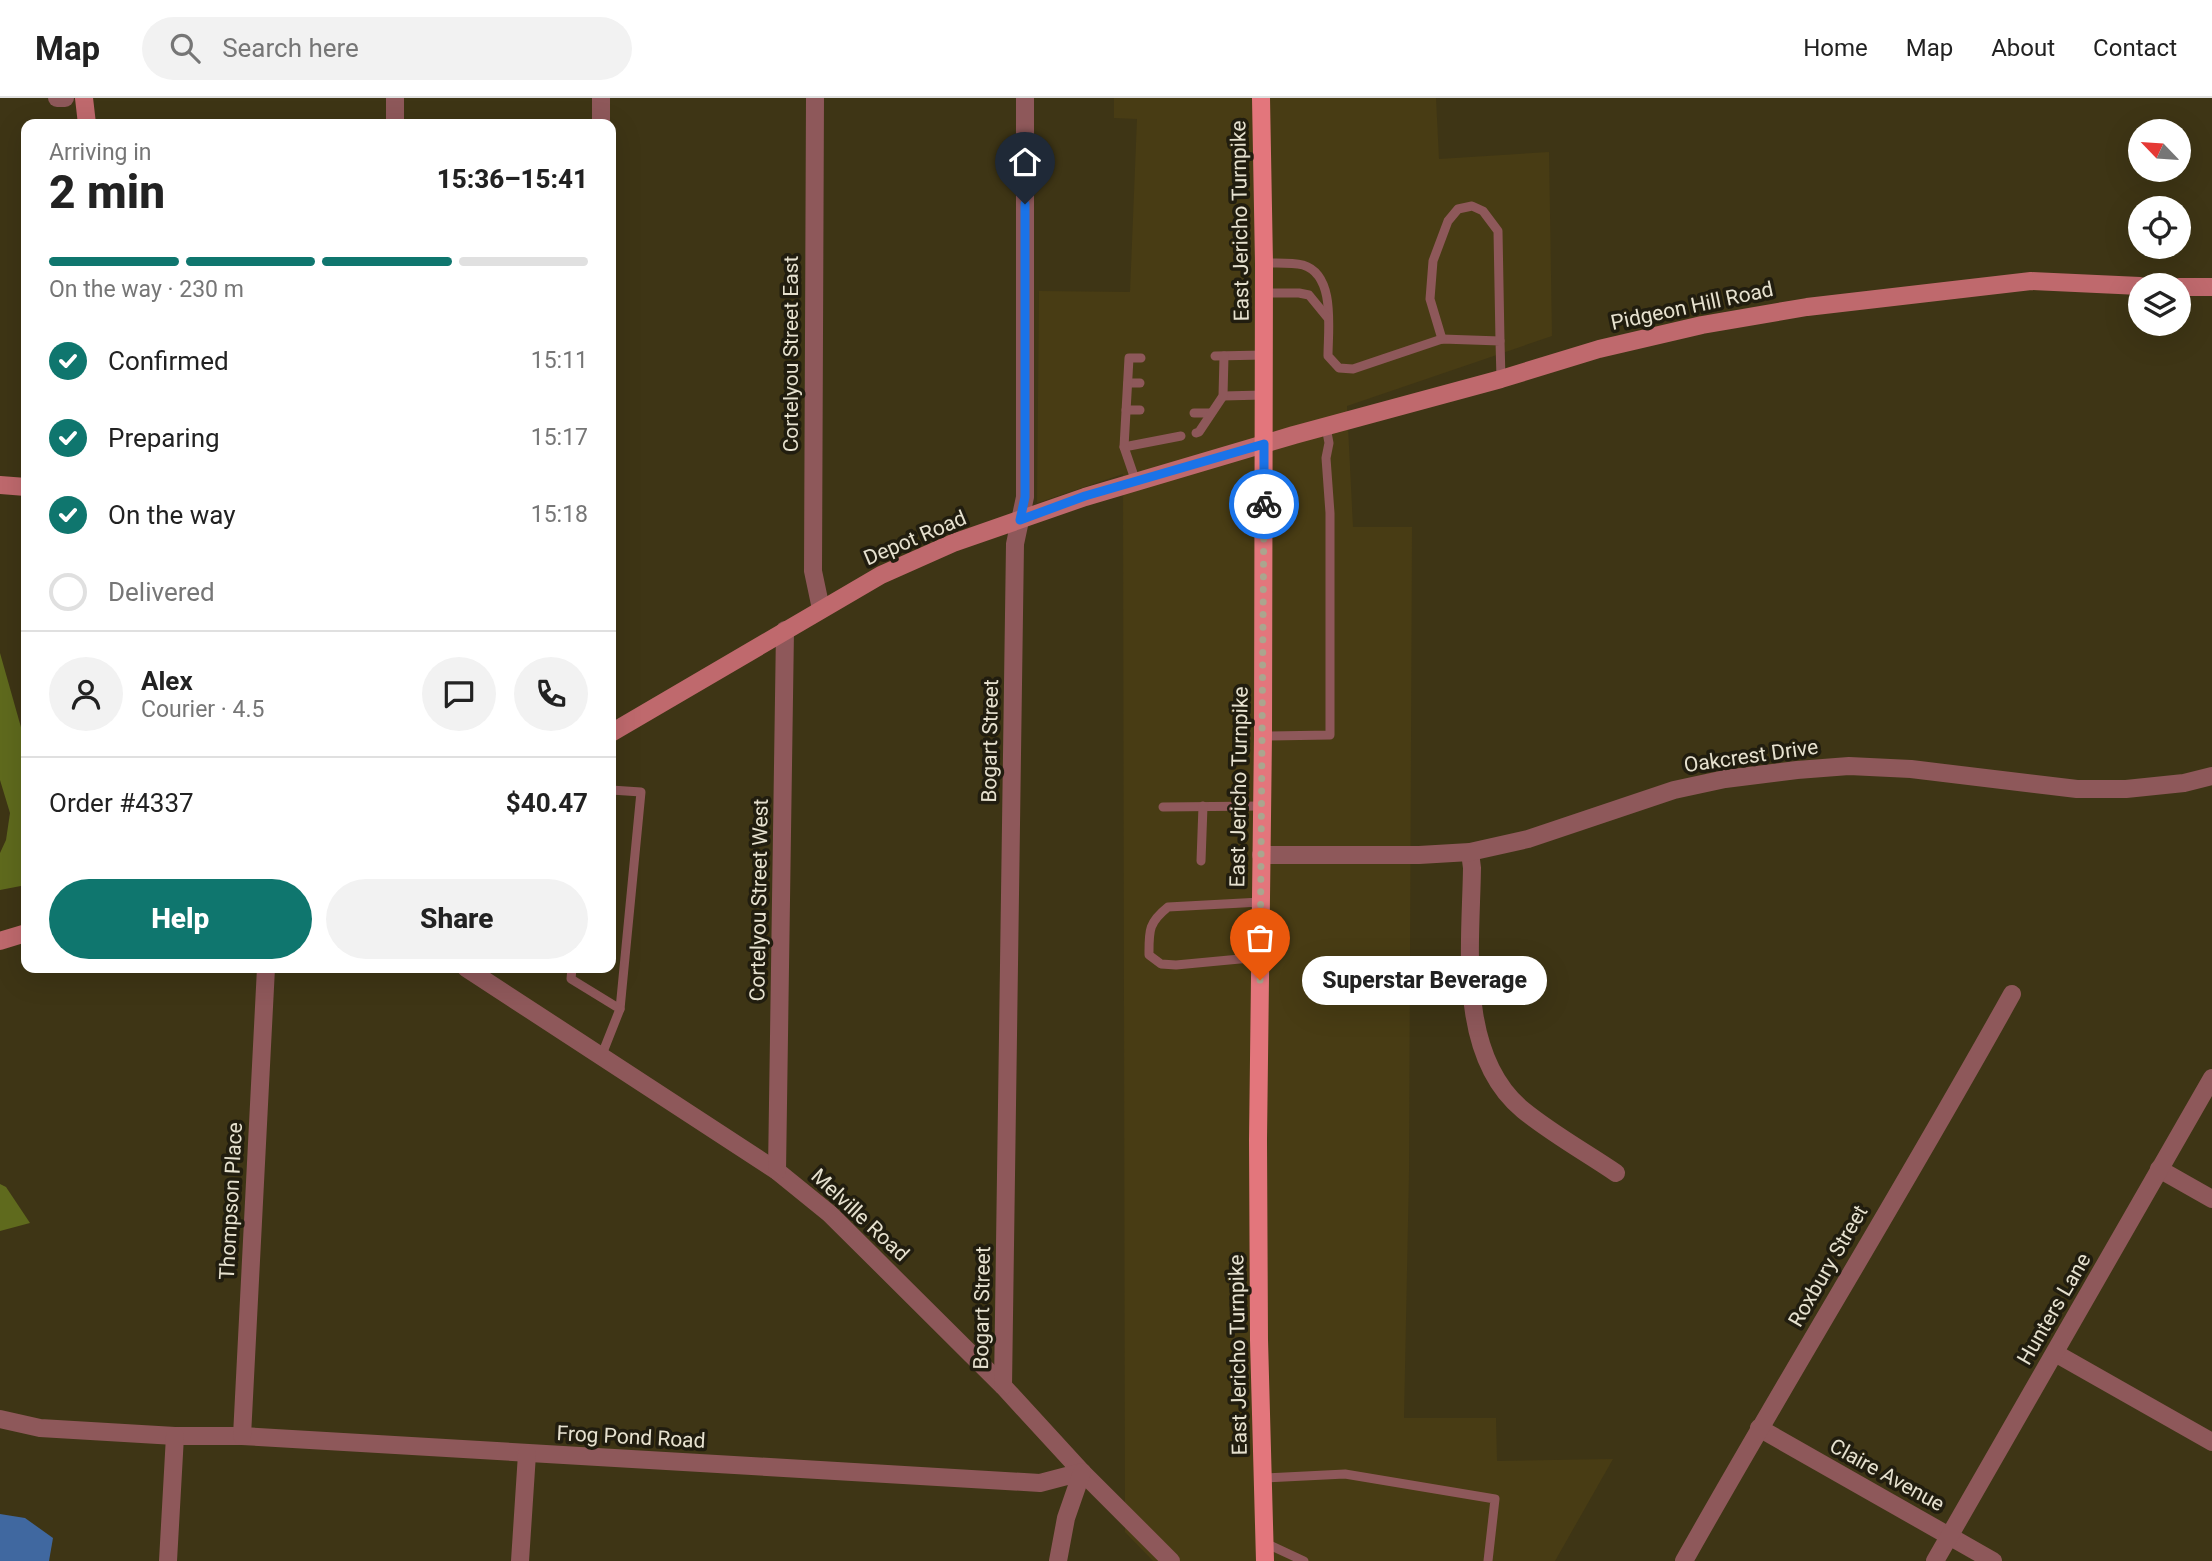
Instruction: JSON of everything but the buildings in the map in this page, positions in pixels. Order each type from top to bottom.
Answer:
[{"type":"main road","name":"East Jericho Turnpike","points":[[1261,98],[1264,444],[1258,1154],[1259,1340],[1265,1552]]},
{"type":"street","points":[[57,98],[65,98]]},
{"type":"street","points":[[84,98],[86,119]]},
{"type":"street","points":[[395,98],[395,119]]},
{"type":"street","points":[[600,98],[601,119]]},
{"type":"street","name":"Cortelyou Street East","points":[[815,98],[813,571],[821,609]]},
{"type":"street","name":"Bogart Street","points":[[1003,1386],[1015,544],[1025,497],[1025,98]]},
{"type":"street","name":"Pidgeon Hill Road","points":[[1264,444],[1625,343],[1702,325],[1807,307],[2031,281],[2128,285]]},
{"type":"street","points":[[2191,287],[2212,287]]},
{"type":"street","name":"Depot Road","points":[[616,730],[881,575],[953,543],[1085,496],[1264,444]]},
{"type":"street","points":[[0,485],[21,487]]},
{"type":"street","name":"Cortelyou Street West","points":[[777,1171],[785,630]]},
{"type":"street","name":"Oakcrest Drive","points":[[1261,855],[1419,855],[1470,852],[1528,839],[1674,790],[1725,779],[1797,770],[1849,766],[1910,769],[2077,789],[2126,789],[2184,783],[2212,776]]},
{"type":"street","points":[[1470,852],[1471,997],[1477,1034],[1489,1066],[1521,1109],[1616,1173]]},
{"type":"street","points":[[0,941],[21,935]]},
{"type":"street","name":"Thompson Place","points":[[242,1436],[266,973]]},
{"type":"street","name":"Melville Road","points":[[474,973],[777,1171],[830,1214],[1003,1386],[1082,1472],[1171,1561]]},
{"type":"street","name":"Roxbury Street","points":[[1684,1561],[1948,1109],[2012,994]]},
{"type":"street","name":"Hunters Lane","points":[[1935,1561],[2212,1078]]},
{"type":"street","points":[[2160,1169],[2212,1199]]},
{"type":"street","points":[[2055,1353],[2212,1442]]},
{"type":"street","name":"Frog Pond Road","points":[[0,1419],[40,1429],[175,1436],[242,1436],[1040,1483],[1082,1472]]},
{"type":"street","name":"Claire Avenue","points":[[1759,1429],[1993,1561]]},
{"type":"street","points":[[168,1561],[175,1436]]},
{"type":"street","points":[[520,1561],[527,1454]]},
{"type":"street","points":[[1058,1561],[1066,1518],[1082,1472]]},
{"type":"lane","points":[[1443,339],[1430,299],[1433,261],[1448,221],[1458,209],[1472,206],[1483,211],[1498,231],[1501,379]]},
{"type":"lane","points":[[1264,263],[1301,265],[1319,274],[1325,287],[1328,356],[1339,368],[1353,369],[1443,339],[1500,341]]},
{"type":"lane","points":[[1264,293],[1309,295],[1328,318]]},
{"type":"lane","points":[[1196,433],[1223,396],[1219,356],[1264,355]]},
{"type":"lane","points":[[1136,482],[1124,447],[1129,358],[1141,358]]},
{"type":"lane","points":[[1128,383],[1140,383]]},
{"type":"lane","points":[[1223,396],[1264,395]]},
{"type":"lane","points":[[1126,410],[1140,411]]},
{"type":"lane","points":[[1194,413],[1211,413]]},
{"type":"lane","points":[[1263,736],[1330,735],[1330,513],[1326,458],[1329,443],[1326,427]]},
{"type":"lane","points":[[1124,447],[1181,436]]},
{"type":"lane","points":[[601,1057],[620,1009],[641,792],[616,790]]},
{"type":"lane","points":[[1202,861],[1203,806]]},
{"type":"lane","points":[[1164,807],[1262,806]]},
{"type":"lane","points":[[1261,902],[1168,907],[1149,928],[1149,955],[1161,964],[1261,957]]},
{"type":"lane","points":[[572,973],[571,979],[620,1009]]},
{"type":"lane","points":[[1263,1478],[1345,1474],[1495,1499],[1488,1561]]},
{"type":"lane","points":[[1265,1552],[1304,1561]]},
{"type":"shaded area","points":[[1114,98],[1436,98],[1439,159],[1549,152],[1552,336],[1347,406],[1353,527],[1412,527],[1409,1173],[1404,1418],[1496,1418],[1497,1461],[1613,1459],[1555,1561],[1153,1561],[1125,1532],[1123,474],[1037,503],[1039,291],[1130,292],[1137,119],[1114,118]]},
{"type":"green space","points":[[0,653],[21,727],[21,886],[0,890],[0,853],[6,840],[10,813],[0,780]]},
{"type":"green space","points":[[0,1184],[6,1187],[30,1223],[0,1231]]},
{"type":"water","points":[[0,1514],[25,1518],[53,1538],[49,1561],[0,1561]]},
{"type":"way so far","points":[[1260,980],[1264,504]]},
{"type":"place","name":"Superstar Beverage","points":[[1260,980]]},
{"type":"route","points":[[1025,204],[1025,497],[1020,520],[1085,496],[1264,444],[1264,504]]}]
